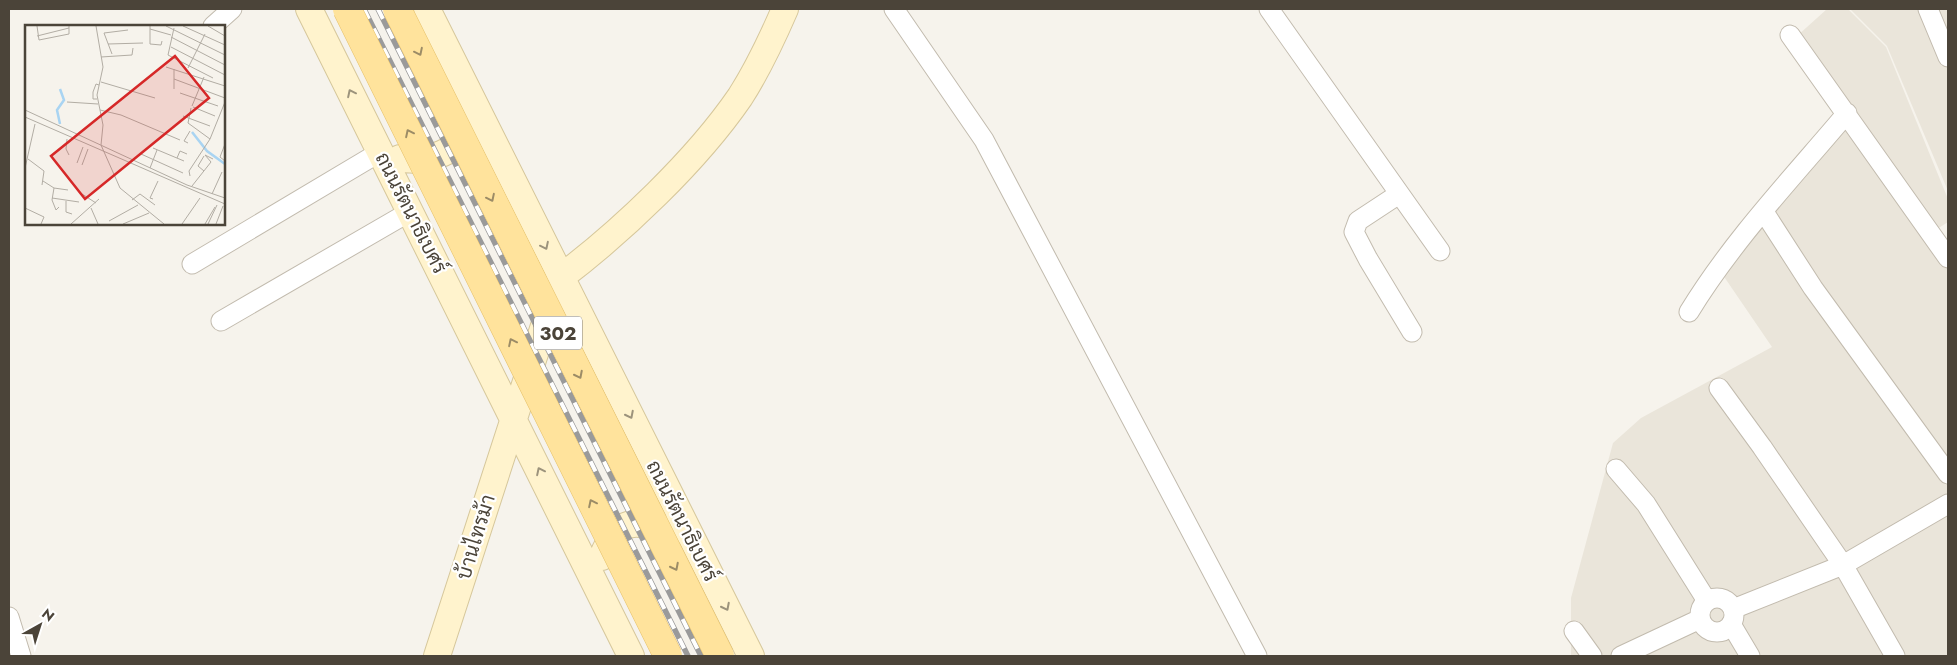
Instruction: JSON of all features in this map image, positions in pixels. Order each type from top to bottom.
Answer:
[{"type":"main road","name":"ถนนรัตนาธิเบศร์","points":[[309,9],[631,656]]},
{"type":"main road","name":"ถนนรัตนาธิเบศร์","points":[[347,9],[668,656]]},
{"type":"main road","name":"ถนนรัตนาธิเบศร์","points":[[397,9],[720,656]]},
{"type":"main road","name":"ถนนรัตนาธิเบศร์","points":[[427,9],[694,546],[751,656]]},
{"type":"main road","points":[[560,278],[603,245],[626,223],[717,126],[740,96],[755,72],[785,9]]},
{"type":"main road","points":[[380,152],[412,161],[451,150],[469,133],[476,108]]},
{"type":"main road","name":"302","points":[[513,416],[560,278]]},
{"type":"main road","name":"บ้านไทรม้า","points":[[437,656],[513,416]]},
{"type":"main road","points":[[599,592],[601,560],[610,537],[624,526],[641,522],[671,531],[694,546]]},
{"type":"street","points":[[214,25],[232,9]]},
{"type":"street","points":[[894,9],[984,140],[1257,656]]},
{"type":"street","points":[[1269,9],[1440,251]]},
{"type":"street","points":[[1928,9],[1948,57]]},
{"type":"street","points":[[1790,35],[1847,112],[1948,258]]},
{"type":"street","points":[[1689,312],[1708,281],[1847,112]]},
{"type":"street","points":[[192,264],[380,152]]},
{"type":"street","points":[[1398,194],[1358,221],[1354,232],[1368,260],[1412,332]]},
{"type":"street","points":[[221,321],[411,211]]},
{"type":"street","points":[[1764,212],[1813,288],[1948,474]]},
{"type":"street","points":[[1719,388],[1843,565],[1895,656]]},
{"type":"street","points":[[1616,469],[1646,504],[1707,601]]},
{"type":"street","points":[[1750,656],[1732,617],[1729,603],[1722,598],[1714,598],[1707,601],[1702,606],[1700,619],[1710,631],[1726,630],[1732,617],[1843,565],[1948,504]]},
{"type":"street","points":[[9,617],[21,656]]},
{"type":"street","points":[[1621,656],[1700,619]]},
{"type":"street","points":[[1574,631],[1592,656]]},
{"type":"shaded area","points":[[1827,9],[1848,9],[1886,47],[1948,199],[1948,222],[1934,231],[1948,251],[1948,656],[1571,656],[1571,598],[1613,443],[1641,418],[1772,347],[1714,262],[1836,113],[1787,45]]},
{"type":"shaded area","points":[[1850,9],[1948,9],[1948,191],[1887,46]]},
{"type":"railway","points":[[364,9],[688,656]]},
{"type":"railway","points":[[378,9],[701,656]]}]
